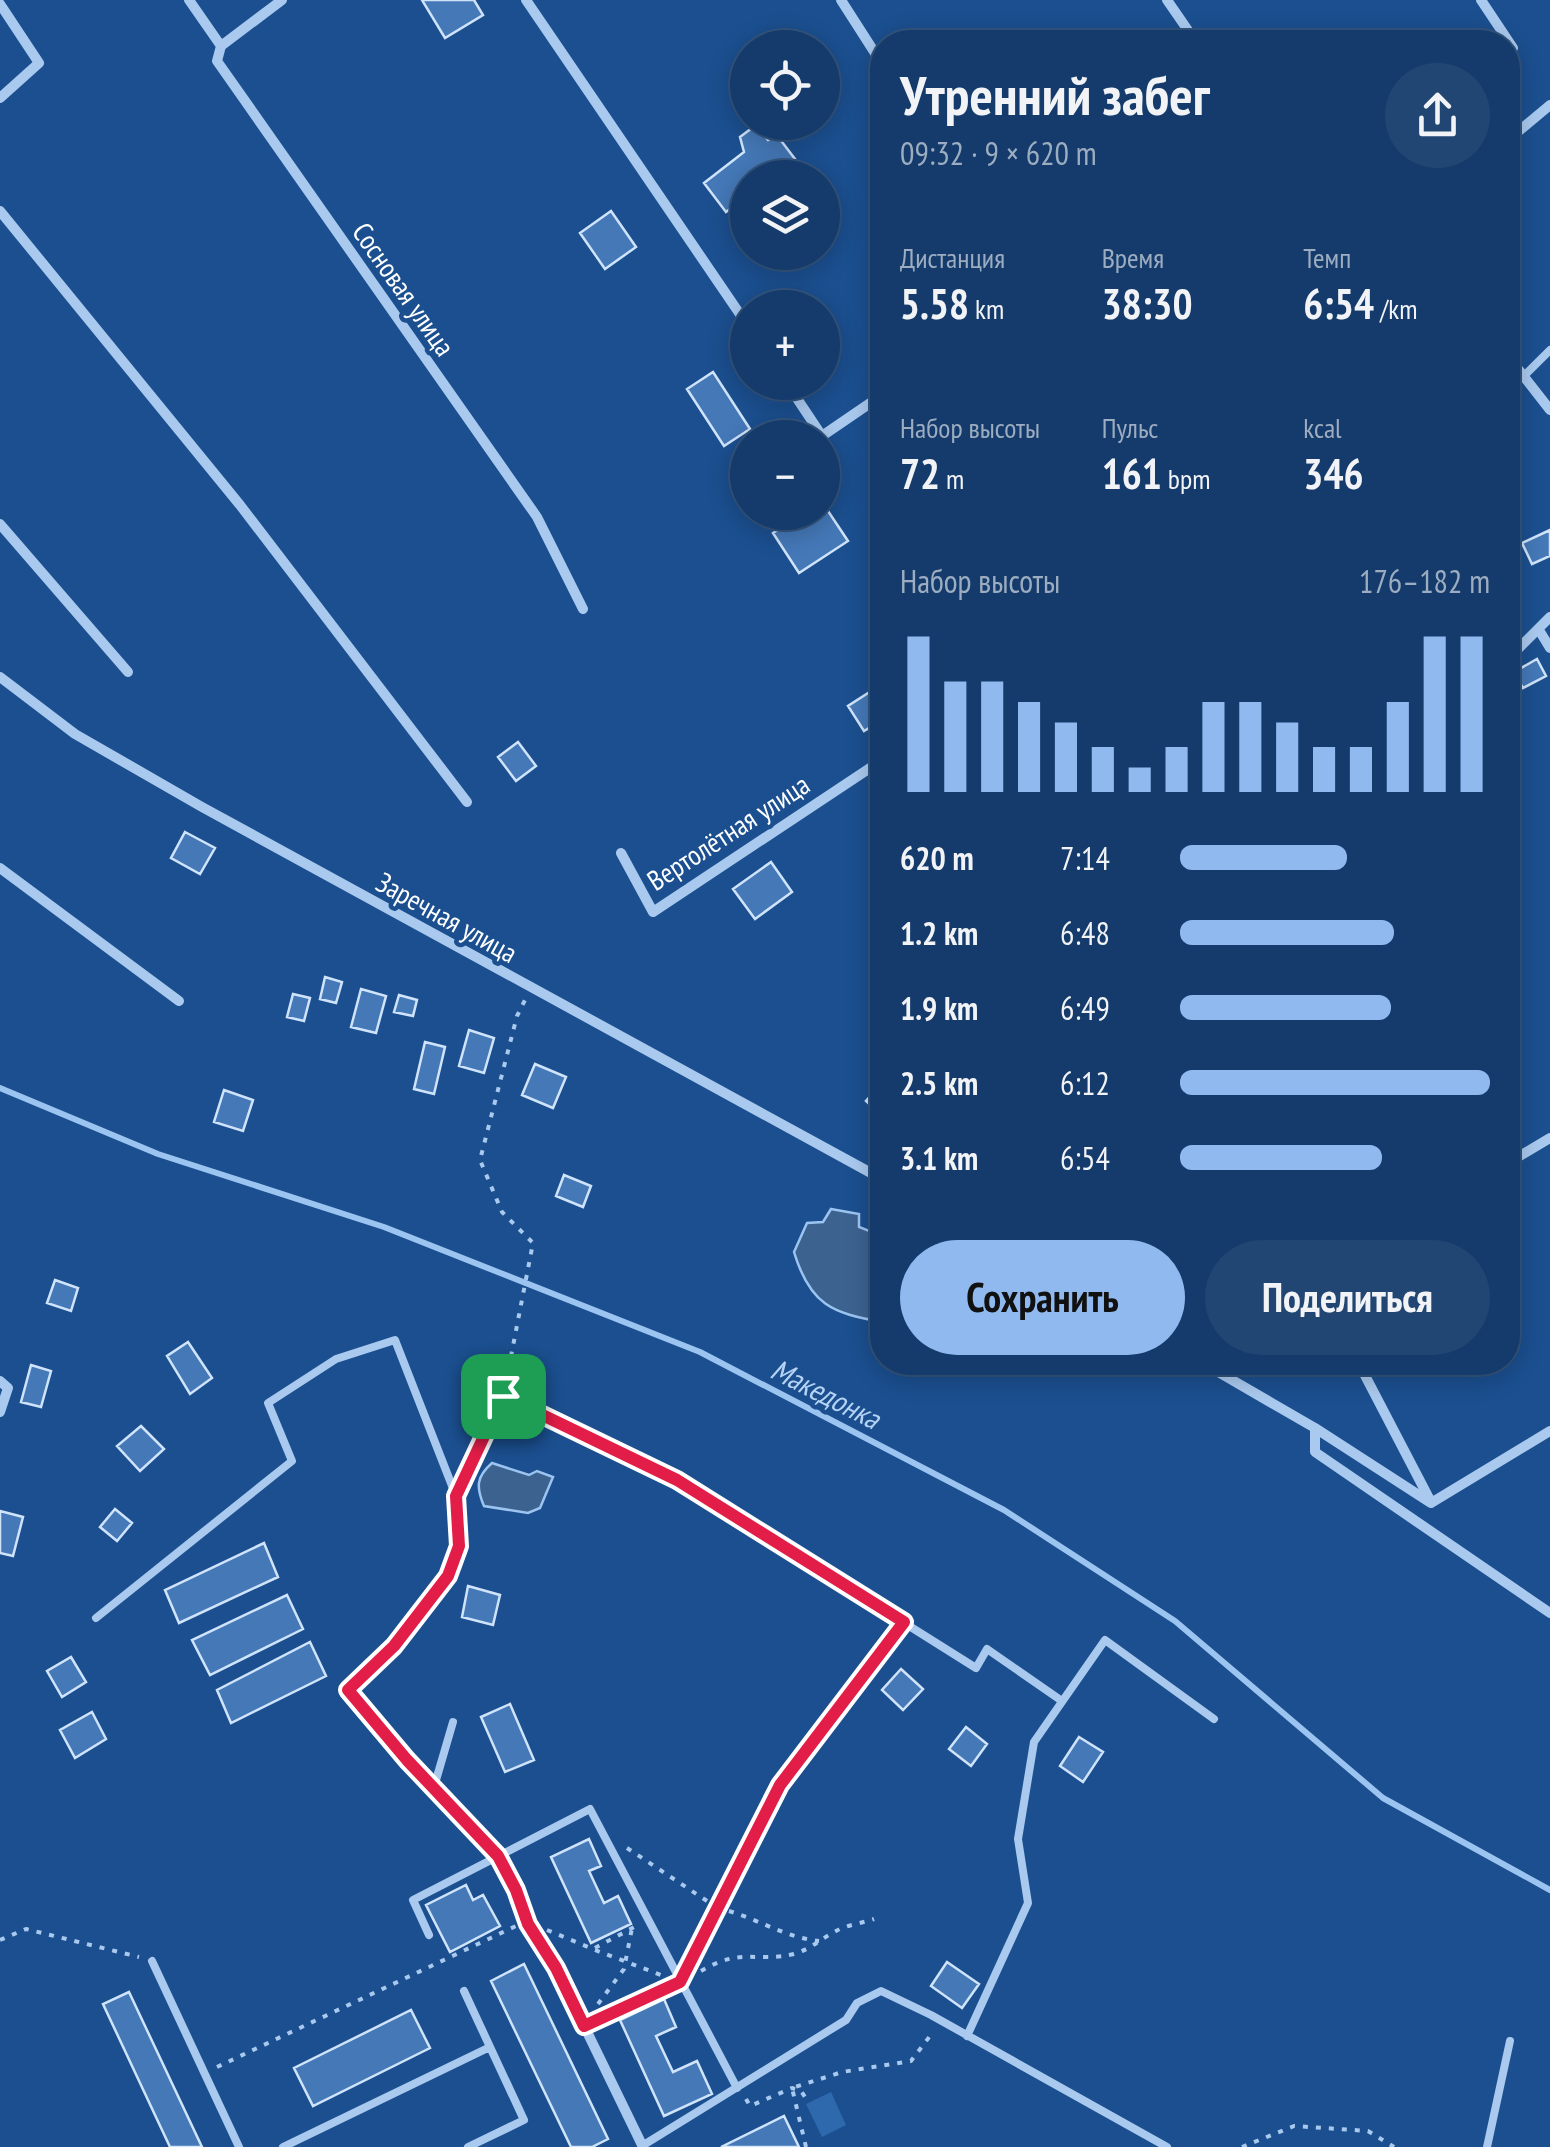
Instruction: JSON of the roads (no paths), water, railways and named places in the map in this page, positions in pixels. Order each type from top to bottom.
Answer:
[{"type":"street","name":"Сосновая улица","points":[[189,0],[221,46],[216,61],[537,517],[582,609]]},
{"type":"street","points":[[221,46],[282,0]]},
{"type":"street","points":[[526,0],[730,300]]},
{"type":"street","points":[[840,0],[870,46]]},
{"type":"street","points":[[1166,0],[1187,30]]},
{"type":"street","points":[[1481,0],[1501,30]]},
{"type":"street","points":[[0,4],[39,63],[0,98]]},
{"type":"street","points":[[1520,130],[1550,105]]},
{"type":"street","points":[[0,210],[240,505],[467,802]]},
{"type":"street","points":[[1520,375],[1550,410]]},
{"type":"street","points":[[840,424],[870,403]]},
{"type":"street","points":[[0,524],[128,672]]},
{"type":"street","points":[[1520,648],[1550,617]]},
{"type":"street","points":[[1539,630],[1550,648]]},
{"type":"street","name":"Заречная улица","points":[[0,677],[74,734],[530,990],[870,1173]]},
{"type":"street","name":"Вертолётная улица","points":[[621,853],[653,912],[870,768]]},
{"type":"street","points":[[0,868],[180,1001]]},
{"type":"street","points":[[1520,1156],[1550,1138]]},
{"type":"street","points":[[1223,1375],[1431,1503]]},
{"type":"street","points":[[1365,1375],[1431,1503]]},
{"type":"street","points":[[0,1381],[8,1388],[0,1412]]},
{"type":"street","points":[[1315,1428],[1315,1452],[1550,1614]]},
{"type":"street","points":[[1431,1503],[1550,1431]]},
{"type":"street","points":[[556,1968],[642,2146]]},
{"type":"lane","points":[[1522,378],[1550,350]]},
{"type":"lane","points":[[96,1618],[292,1461],[268,1403],[336,1358],[395,1340],[456,1496],[459,1546],[448,1576],[394,1646],[348,1690],[498,1856],[516,1890],[526,1921],[556,1968]]},
{"type":"lane","points":[[456,1496],[503,1396],[677,1480],[976,1668],[987,1649],[1062,1700]]},
{"type":"lane","points":[[584,2025],[680,1982],[780,1785],[904,1622]]},
{"type":"lane","points":[[967,2036],[1028,1902],[1018,1839],[1034,1742],[1105,1640],[1214,1719]]},
{"type":"lane","points":[[434,1787],[453,1722]]},
{"type":"lane","points":[[430,1935],[413,1900],[590,1809],[737,2088]]},
{"type":"lane","points":[[152,1960],[240,2147]]},
{"type":"lane","points":[[464,1991],[524,2120],[468,2147]]},
{"type":"lane","points":[[642,2146],[846,2020],[857,2003],[881,1991],[1166,2147]]},
{"type":"lane","points":[[1487,2147],[1510,2040]]},
{"type":"lane","points":[[284,2147],[490,2047]]},
{"type":"waterway","name":"Македонка","points":[[0,1088],[158,1154],[384,1227],[700,1352],[1004,1510],[1175,1621],[1383,1798],[1550,1890]]}]
